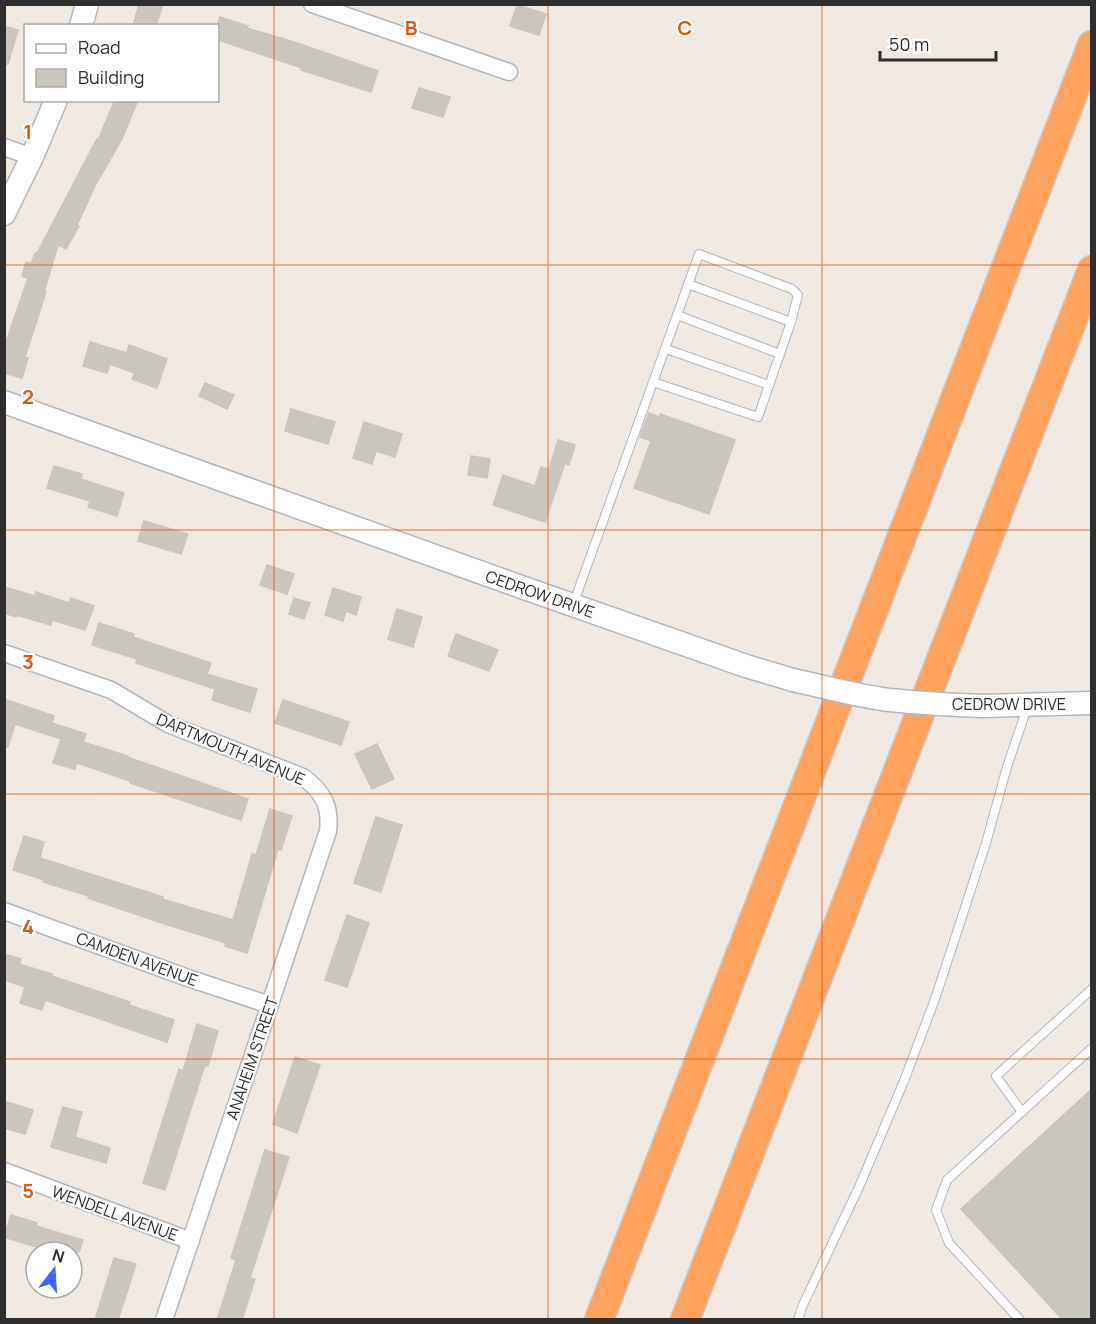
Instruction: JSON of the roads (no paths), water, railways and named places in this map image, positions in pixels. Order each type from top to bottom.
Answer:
[{"type":"highway","points":[[600,1320],[1092,45]]},
{"type":"highway","points":[[686,1320],[1092,270]]},
{"type":"street","points":[[82,24],[87,4]]},
{"type":"street","points":[[312,4],[509,72]]},
{"type":"street","points":[[4,214],[55,102]]},
{"type":"street","points":[[4,147],[32,157]]},
{"type":"street","name":"CEDROW DRIVE","points":[[4,402],[572,605],[746,666],[793,680],[888,699],[936,704],[983,706],[1092,703]]},
{"type":"street","name":"DARTMOUTH AVENUE","points":[[4,653],[111,690],[168,724],[303,777],[322,795]]},
{"type":"street","name":"ANAHEIM STREET","points":[[165,1320],[328,831],[327,807],[322,795]]},
{"type":"street","name":"CAMDEN AVENUE","points":[[4,911],[188,978],[270,1005]]},
{"type":"street","name":"WENDELL AVENUE","points":[[4,1172],[191,1241]]},
{"type":"lane","points":[[572,605],[699,254],[792,289],[798,295],[758,417],[653,382]]},
{"type":"lane","points":[[688,284],[791,322]]},
{"type":"lane","points":[[677,315],[780,354]]},
{"type":"lane","points":[[666,349],[770,385]]},
{"type":"lane","points":[[798,1320],[859,1187],[904,1081],[935,999],[1028,705]]},
{"type":"lane","points":[[1022,1112],[996,1076],[1092,989]]},
{"type":"lane","points":[[1020,1320],[949,1243],[936,1210],[947,1180],[1092,1048]]}]
